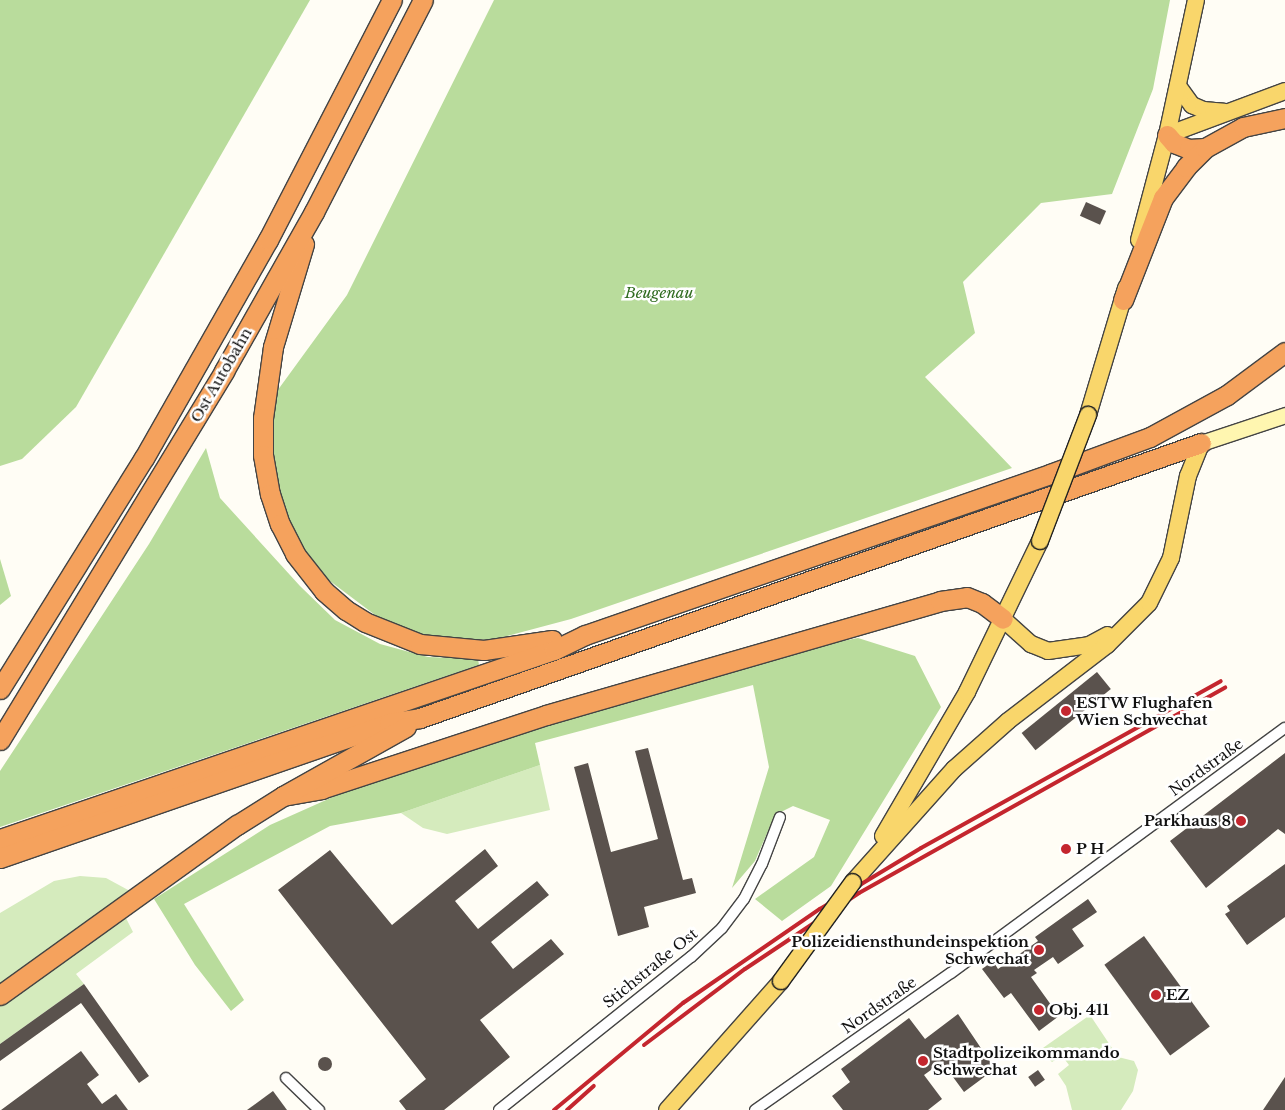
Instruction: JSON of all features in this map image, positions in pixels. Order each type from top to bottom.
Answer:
[{"type":"highway","name":"Ost Autobahn","points":[[0,689],[153,442],[268,240],[392,0]]},
{"type":"highway","name":"Ost Autobahn","points":[[0,740],[164,473],[314,212],[423,0]]},
{"type":"highway","points":[[1123,300],[1163,198],[1174,181],[1205,148],[1243,127],[1285,118]]},
{"type":"highway","points":[[1167,135],[1174,143],[1189,149],[1205,148]]},
{"type":"highway","points":[[314,212],[273,347],[263,418],[263,455],[270,494],[280,524],[295,554],[324,591],[346,610],[365,622],[420,644],[484,650],[585,635]]},
{"type":"highway","points":[[0,839],[554,650],[585,635],[1050,474],[1150,437],[1227,395],[1285,352]]},
{"type":"highway","points":[[0,858],[389,723],[420,718],[1201,443]]},
{"type":"highway","points":[[283,796],[321,789],[546,715],[940,601],[967,597],[982,603],[1003,619]]},
{"type":"highway","points":[[0,995],[283,796],[420,718]]},
{"type":"main road","points":[[668,1110],[780,981],[853,882],[934,752],[1003,619],[1040,541],[1088,415],[1123,300],[1167,135],[1196,0]]},
{"type":"main road","points":[[1178,86],[1192,104],[1203,110],[1224,112]]},
{"type":"main road","points":[[1167,135],[1211,121],[1224,112],[1285,91]]},
{"type":"main road","points":[[853,882],[922,803],[1008,721],[1073,673],[1131,622],[1149,603],[1165,573],[1188,476],[1201,443]]},
{"type":"main road","points":[[1003,619],[1031,644],[1048,651],[1089,645],[1131,622]]},
{"type":"street","points":[[1201,443],[1285,415]]},
{"type":"street","name":"Nordstraße","points":[[755,1110],[951,973],[1285,728]]},
{"type":"street","name":"Stichstraße Ost","points":[[499,1110],[691,957],[722,928],[744,899],[780,817]]},
{"type":"street","points":[[286,1078],[319,1110]]},
{"type":"green space","points":[[0,0],[310,0],[76,407],[22,459],[0,466]]},
{"type":"green space","name":"Beugenau","points":[[494,0],[1170,0],[1153,89],[1112,194],[1041,203],[963,282],[975,333],[925,377],[1012,468],[571,619],[492,640],[432,638],[387,624],[318,572],[292,534],[279,495],[269,448],[272,398],[347,295]]},
{"type":"green space","points":[[206,448],[220,498],[300,586],[335,620],[380,644],[428,657],[478,659],[479,665],[0,827],[0,771],[149,544]]},
{"type":"green space","points":[[0,559],[11,596],[0,605]]},
{"type":"green space","points":[[858,638],[915,656],[941,707],[831,886],[782,921],[755,899],[814,857],[830,820],[793,806],[775,815],[755,861],[732,888],[769,767],[753,685],[535,743],[540,765],[401,813],[330,826],[184,904],[244,1000],[231,1011],[195,965],[154,899],[270,825],[344,792],[532,728],[811,647]]},
{"type":"green space","points":[[540,765],[550,810],[447,834],[423,828],[401,813]]},
{"type":"green space","points":[[80,876],[106,878],[130,891],[0,986],[0,913],[54,881]]},
{"type":"green space","points":[[126,918],[133,932],[76,974],[84,984],[0,1044],[0,1006]]},
{"type":"green space","points":[[1090,1015],[1118,1057],[1134,1061],[1138,1070],[1133,1091],[1121,1110],[1072,1110],[1066,1086],[1058,1074],[1069,1065],[1062,1056],[1052,1062],[1040,1050]]},
{"type":"building","points":[[1086,202],[1106,211],[1100,225],[1080,216]]},
{"type":"building","name":"ESTW Flughafen Wien Schwechat","points":[[1097,672],[1111,689],[1035,750],[1022,733]]},
{"type":"building","points":[[648,748],[683,880],[692,878],[696,893],[644,907],[649,927],[618,936],[574,767],[588,763],[611,852],[658,839],[635,751]]},
{"type":"building","name":"Parkhaus 8","points":[[1285,753],[1285,834],[1278,829],[1206,888],[1170,841]]},
{"type":"building","points":[[485,849],[498,866],[455,901],[478,929],[537,881],[549,895],[491,942],[513,969],[551,939],[564,954],[480,1020],[510,1057],[444,1110],[406,1110],[399,1101],[426,1079],[278,890],[330,850],[392,925]]},
{"type":"building","points":[[1285,864],[1285,917],[1247,945],[1225,914],[1230,911],[1227,906]]},
{"type":"building","points":[[1088,899],[1097,912],[1072,929],[1084,946],[1058,964],[1053,957],[1034,970],[1037,973],[1031,977],[1059,1016],[1039,1031],[1011,993],[1004,998],[982,969],[993,961],[998,969],[1038,941],[1035,937]]},
{"type":"building","name":"EZ","points":[[1144,936],[1210,1027],[1170,1055],[1104,965]]},
{"type":"building","points":[[84,984],[149,1076],[139,1083],[81,1003],[0,1061],[0,1044]]},
{"type":"building","points":[[958,1014],[995,1069],[964,1092],[942,1062],[924,1075],[942,1099],[928,1110],[843,1110],[832,1096],[850,1082],[841,1069],[909,1018],[925,1039]]},
{"type":"building","points":[[81,1051],[99,1075],[87,1084],[102,1104],[116,1094],[128,1110],[1,1110]]},
{"type":"building","points":[[325,1057],[330,1059],[332,1064],[330,1069],[325,1071],[320,1069],[318,1064],[320,1059]]},
{"type":"building","points":[[1038,1070],[1045,1080],[1035,1087],[1028,1077]]},
{"type":"building","points":[[1285,1077],[1285,1110],[1263,1110]]},
{"type":"building","points":[[273,1091],[287,1110],[247,1110]]},
{"type":"railway","points":[[554,1110],[683,1003],[820,909],[921,848],[1221,681]]},
{"type":"railway","points":[[644,1045],[745,969],[859,893],[1225,688]]},
{"type":"railway","points":[[567,1110],[594,1086]]},
{"type":"place","name":"ESTW Flughafen Wien Schwechat","points":[[1066,711]]},
{"type":"place","name":"Parkhaus 8","points":[[1241,821]]},
{"type":"place","name":"P H","points":[[1066,849]]},
{"type":"place","name":"Polizeidiensthundeinspektion Schwechat","points":[[1039,950]]},
{"type":"place","name":"EZ","points":[[1156,995]]},
{"type":"place","name":"Obj. 411","points":[[1039,1010]]},
{"type":"place","name":"Stadtpolizeikommando Schwechat","points":[[923,1061]]}]
